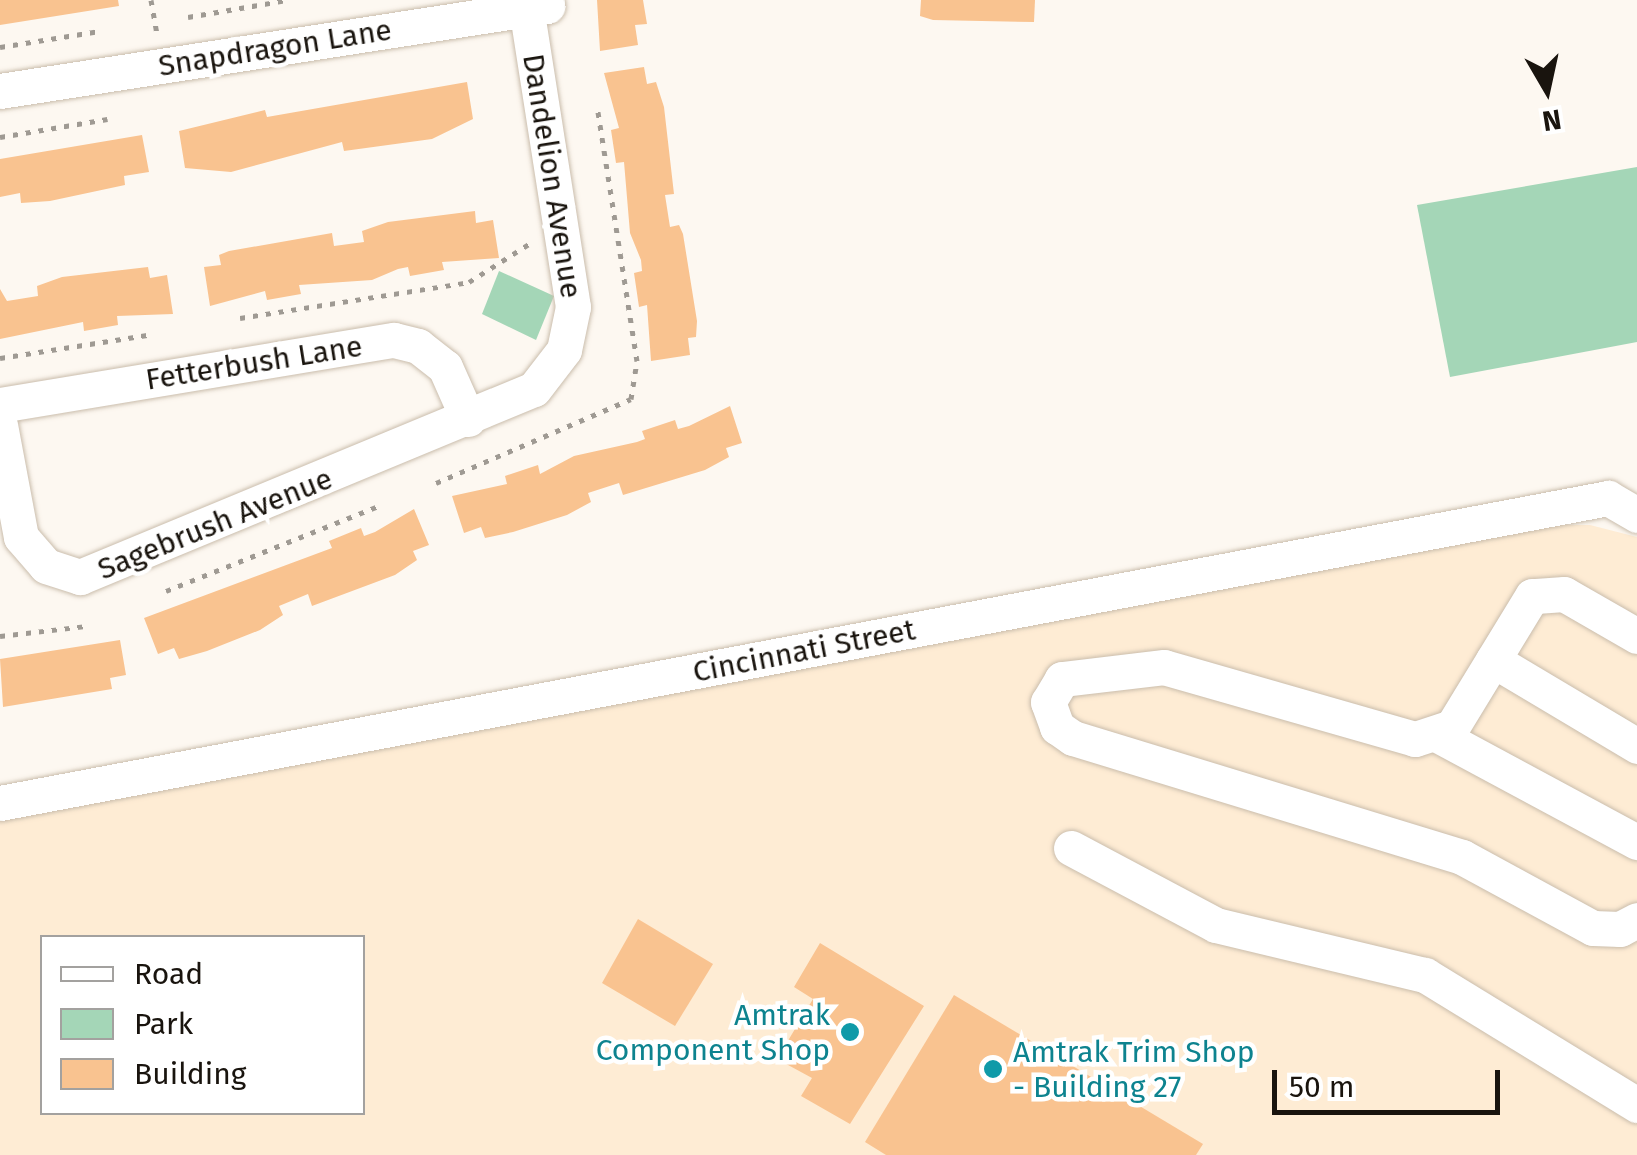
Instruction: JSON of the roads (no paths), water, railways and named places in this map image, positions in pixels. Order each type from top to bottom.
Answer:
[{"type":"street","name":"Snapdragon Lane","points":[[0,91],[534,5]]},
{"type":"street","name":"Dandelion Avenue","points":[[468,419],[534,388],[564,350],[572,298],[534,5]]},
{"type":"street","name":"Fetterbush Lane","points":[[0,405],[394,340],[418,346],[445,367],[468,419]]},
{"type":"street","name":"Sagebrush Avenue","points":[[0,424],[21,538],[46,566],[80,577],[468,419]]},
{"type":"street","name":"Cincinnati Street","points":[[0,804],[1622,506]]},
{"type":"street","points":[[1438,735],[1452,727],[1532,596],[1544,592],[1564,594],[1637,636]]},
{"type":"street","points":[[1493,660],[1637,746]]},
{"type":"street","points":[[1637,842],[1438,735],[1382,733],[1164,667],[1062,679],[1048,702],[1057,727],[1073,738],[1462,857],[1594,928],[1620,929],[1637,920]]},
{"type":"street","points":[[1071,848],[1216,925],[1426,975],[1637,1105]]},
{"type":"place","name":"Amtrak Component Shop","points":[[850,1032]]},
{"type":"place","name":"Amtrak Trim Shop - Building 27","points":[[993,1069]]}]
